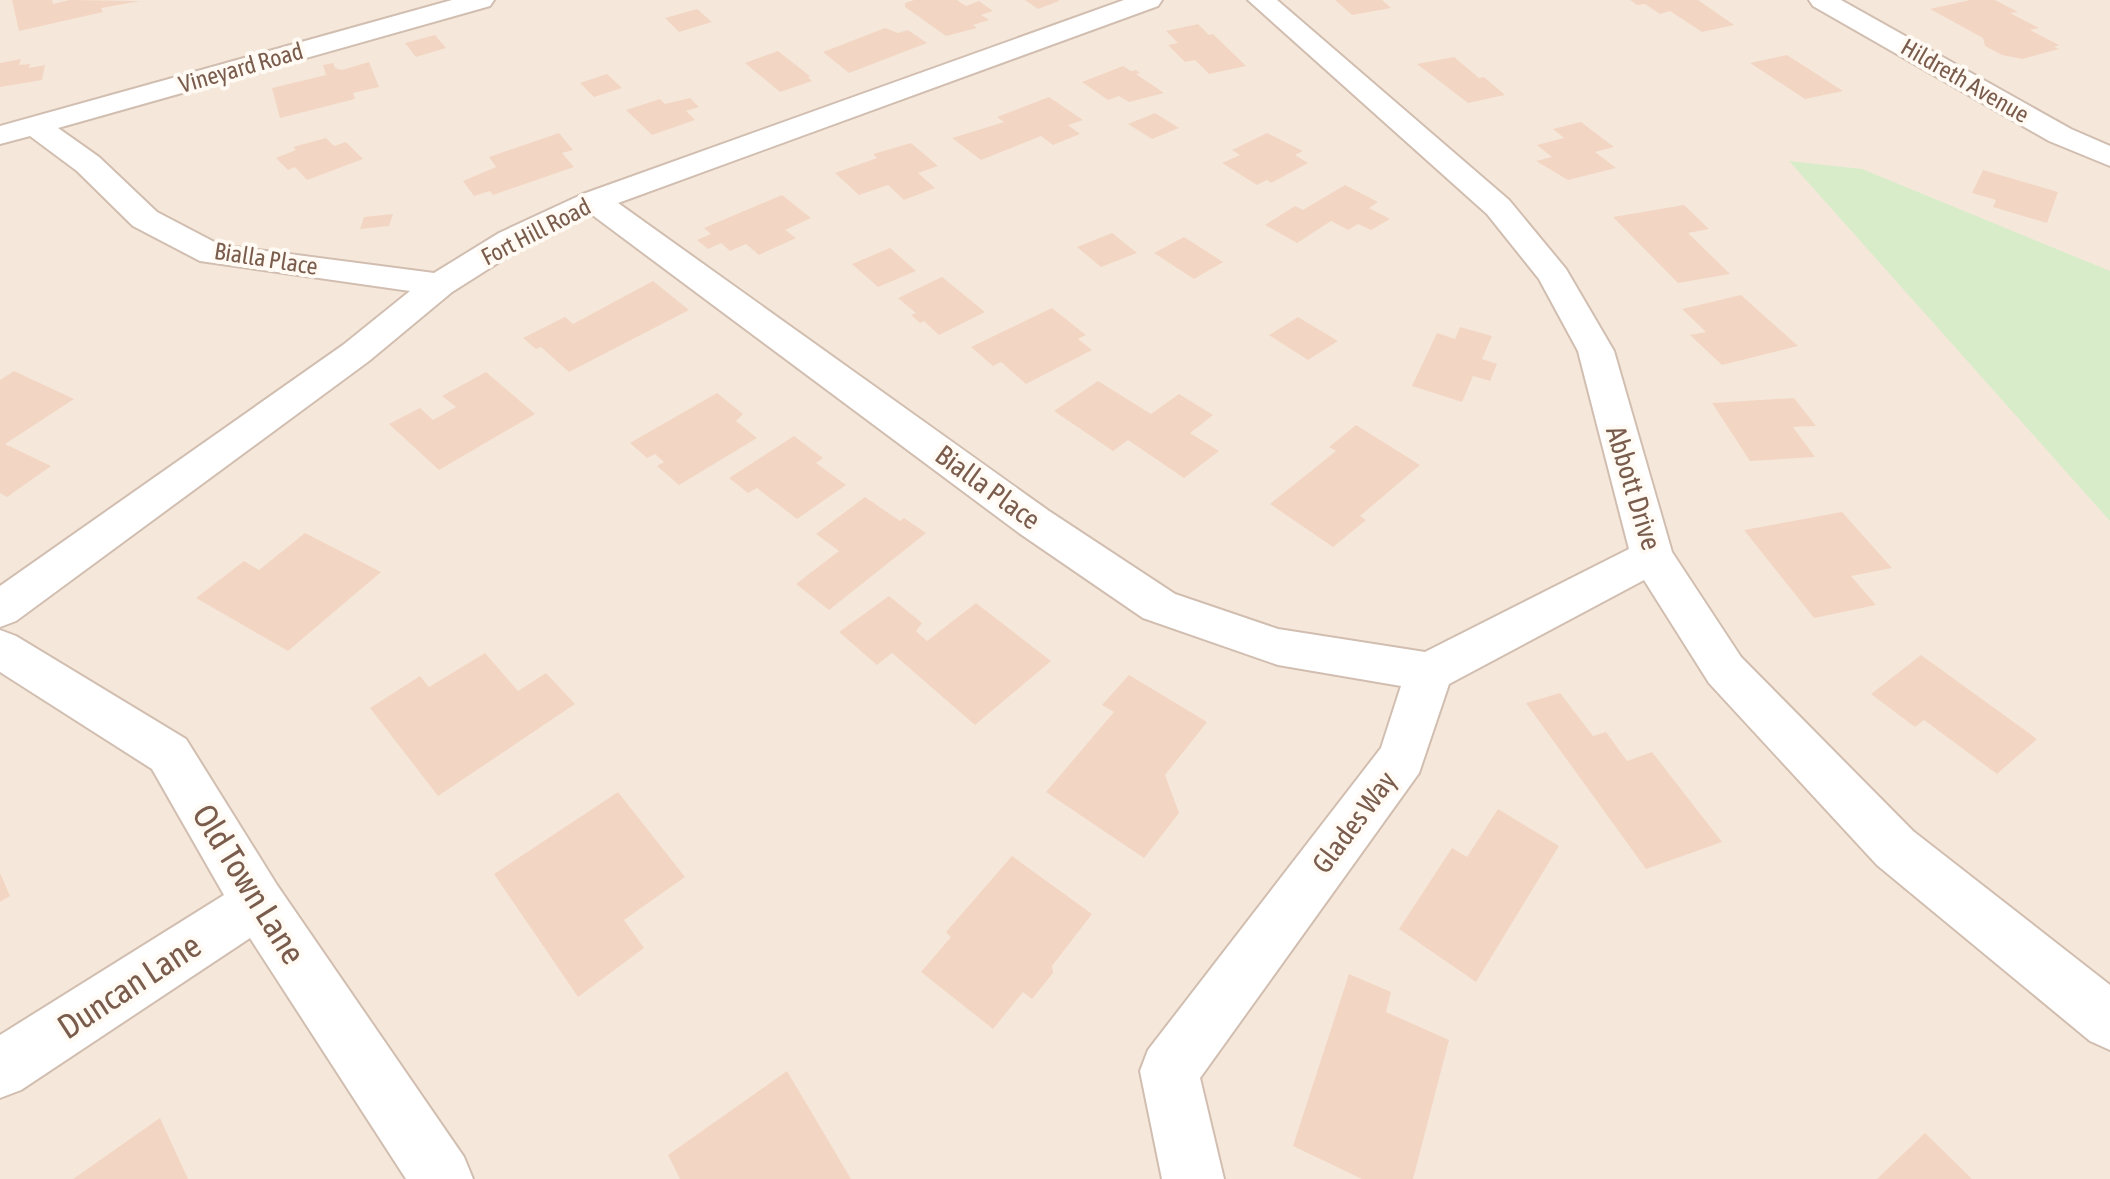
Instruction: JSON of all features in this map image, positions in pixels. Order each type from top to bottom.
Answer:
[{"type":"street","name":"Vineyard Road","points":[[0,135],[481,0]]},
{"type":"street","name":"Fort Hill Road","points":[[0,609],[356,353],[440,284],[511,240],[594,201],[1149,0]]},
{"type":"street","name":"Abbott Drive","points":[[1261,0],[1498,207],[1554,276],[1596,351],[1652,556],[1725,670],[1895,848],[2110,1021]]},
{"type":"street","name":"Hildreth Avenue","points":[[1822,0],[2060,135],[2110,157]]},
{"type":"street","name":"Bialla Place","points":[[37,127],[88,164],[145,219],[212,254],[440,284]]},
{"type":"street","name":"Bialla Place","points":[[594,201],[1034,522],[1159,606],[1278,647],[1429,672]]},
{"type":"street","points":[[1429,672],[1652,556]]},
{"type":"street","name":"Old Town Lane","points":[[0,649],[169,754],[258,903],[442,1179]]},
{"type":"street","name":"Glades Way","points":[[1193,1179],[1169,1071],[1402,758],[1429,672]]},
{"type":"street","name":"Duncan Lane","points":[[0,1069],[258,903]]},
{"type":"shaded area","points":[[0,0],[2110,0],[2110,1179],[0,1179]]},
{"type":"green space","points":[[1789,161],[1862,169],[2110,271],[2110,521]]},
{"type":"building","points":[[12,0],[52,0],[53,4],[69,0],[140,1],[101,8],[103,12],[19,31]]},
{"type":"building","points":[[914,0],[957,0],[966,6],[979,1],[993,11],[981,15],[989,20],[973,25],[977,28],[946,36],[905,7],[905,3]]},
{"type":"building","points":[[1025,0],[1059,0],[1059,1],[1038,9]]},
{"type":"building","points":[[1335,0],[1382,0],[1391,8],[1352,15]]},
{"type":"building","points":[[1630,0],[1698,0],[1734,25],[1702,32],[1670,11],[1660,14],[1645,4],[1637,5]]},
{"type":"building","points":[[1970,0],[1995,0],[2018,12],[2010,13],[2039,28],[2030,30],[2059,45],[2054,47],[2059,49],[2022,59],[2002,55],[1985,46],[1983,38],[1930,9]]},
{"type":"building","points":[[697,9],[712,22],[679,32],[665,18]]},
{"type":"building","points":[[1198,24],[1246,66],[1209,74],[1195,60],[1185,62],[1168,45],[1178,43],[1166,31]]},
{"type":"building","points":[[885,28],[898,33],[908,30],[927,43],[849,73],[823,52]]},
{"type":"building","points":[[435,35],[446,48],[416,57],[405,43]]},
{"type":"building","points":[[778,51],[810,76],[812,81],[780,92],[745,63]]},
{"type":"building","points":[[1787,55],[1843,91],[1805,99],[1750,63]]},
{"type":"building","points":[[1454,57],[1505,95],[1468,103],[1417,64]]},
{"type":"building","points":[[21,59],[19,65],[30,64],[29,68],[45,65],[42,80],[0,87],[0,63]]},
{"type":"building","points":[[369,62],[379,87],[353,93],[355,99],[280,118],[272,88],[326,75],[323,65],[333,63],[335,68],[342,70]]},
{"type":"building","points":[[1123,66],[1131,71],[1136,70],[1140,73],[1136,74],[1164,93],[1129,102],[1119,96],[1108,100],[1082,82]]},
{"type":"building","points":[[607,74],[622,88],[594,97],[580,83]]},
{"type":"building","points":[[1049,97],[1083,120],[1068,125],[1080,134],[1053,145],[1041,136],[981,160],[952,138],[1004,122],[997,117]]},
{"type":"building","points":[[690,98],[699,107],[686,111],[695,120],[652,135],[626,110],[660,99],[665,104]]},
{"type":"building","points":[[1155,113],[1179,128],[1152,139],[1128,124]]},
{"type":"building","points":[[1581,122],[1614,147],[1595,152],[1616,168],[1568,180],[1536,161],[1552,157],[1537,145],[1564,138],[1553,129]]},
{"type":"building","points":[[559,133],[573,150],[562,153],[574,167],[493,195],[490,191],[474,196],[463,181],[496,167],[489,157]]},
{"type":"building","points":[[1267,133],[1303,151],[1295,155],[1308,163],[1271,183],[1267,180],[1257,185],[1222,163],[1240,155],[1232,150]]},
{"type":"building","points":[[326,138],[334,146],[346,142],[363,159],[307,180],[295,167],[288,170],[276,158],[296,150],[293,147]]},
{"type":"building","points":[[911,143],[938,166],[918,173],[935,188],[904,200],[888,185],[859,195],[835,173],[877,158],[873,154]]},
{"type":"building","points":[[1983,170],[2058,192],[2047,223],[1993,207],[1996,200],[1972,193]]},
{"type":"building","points":[[1345,185],[1378,202],[1369,208],[1390,219],[1371,230],[1358,224],[1348,230],[1331,221],[1297,243],[1265,225],[1295,206],[1303,210]]},
{"type":"building","points":[[782,195],[811,218],[785,230],[796,238],[759,255],[746,244],[730,251],[721,243],[708,249],[697,240],[711,234],[704,228]]},
{"type":"building","points":[[1684,205],[1709,229],[1688,233],[1730,274],[1678,283],[1613,217]]},
{"type":"building","points":[[393,214],[389,226],[360,229],[364,217]]},
{"type":"building","points":[[1112,233],[1137,253],[1101,267],[1077,247]]},
{"type":"building","points":[[1184,237],[1223,262],[1194,279],[1154,253]]},
{"type":"building","points":[[890,248],[916,271],[878,287],[852,264]]},
{"type":"building","points":[[942,277],[985,312],[939,335],[924,321],[920,323],[911,315],[916,313],[898,298]]},
{"type":"building","points":[[653,281],[689,310],[569,372],[541,347],[536,349],[523,338],[565,317],[573,324]]},
{"type":"building","points":[[1741,295],[1798,346],[1722,365],[1690,335],[1706,332],[1682,309]]},
{"type":"building","points":[[1052,308],[1086,335],[1078,339],[1092,350],[1026,384],[1001,362],[993,366],[971,347]]},
{"type":"building","points":[[1298,317],[1338,341],[1308,360],[1269,335]]},
{"type":"building","points":[[1460,327],[1492,336],[1482,359],[1497,364],[1490,381],[1473,376],[1462,402],[1412,386],[1437,333],[1455,339]]},
{"type":"building","points":[[14,371],[74,399],[5,444],[51,466],[7,497],[0,493],[0,380]]},
{"type":"building","points":[[486,372],[535,414],[439,470],[389,424],[420,408],[433,420],[456,407],[442,396]]},
{"type":"building","points":[[1098,381],[1151,414],[1179,394],[1213,415],[1190,433],[1219,451],[1184,478],[1128,440],[1113,451],[1054,411]]},
{"type":"building","points":[[717,393],[743,414],[736,421],[757,438],[679,485],[657,466],[664,462],[655,454],[647,458],[630,443]]},
{"type":"building","points":[[1794,398],[1816,426],[1793,427],[1815,457],[1750,461],[1712,403]]},
{"type":"building","points":[[1356,425],[1420,465],[1360,516],[1366,520],[1333,547],[1270,504],[1336,451],[1329,447]]},
{"type":"building","points":[[794,436],[823,458],[816,463],[846,485],[797,519],[757,488],[748,493],[729,478]]},
{"type":"building","points":[[865,497],[900,521],[904,518],[926,533],[829,610],[796,584],[839,551],[816,534]]},
{"type":"building","points":[[1842,512],[1892,568],[1851,576],[1876,605],[1814,618],[1744,530]]},
{"type":"building","points":[[305,533],[381,572],[288,651],[196,598],[244,561],[259,570]]},
{"type":"building","points":[[889,596],[922,623],[916,631],[927,641],[976,603],[1051,661],[975,725],[892,653],[877,665],[839,632]]},
{"type":"building","points":[[485,653],[518,691],[546,673],[575,704],[438,796],[370,708],[420,676],[429,687]]},
{"type":"building","points":[[1921,655],[2037,739],[1997,774],[1924,720],[1915,727],[1871,694]]},
{"type":"building","points":[[1129,675],[1207,722],[1165,775],[1179,813],[1144,858],[1046,792],[1114,712],[1102,705]]},
{"type":"building","points":[[1560,693],[1593,736],[1606,732],[1627,761],[1652,752],[1722,842],[1646,869],[1526,703]]},
{"type":"building","points":[[618,792],[685,877],[624,920],[644,948],[578,997],[494,874]]},
{"type":"building","points":[[1498,809],[1559,846],[1476,982],[1399,929],[1452,848],[1467,857]]},
{"type":"building","points":[[1012,856],[1092,914],[1052,966],[1053,973],[1032,999],[1023,992],[993,1029],[921,972],[951,937],[946,932]]},
{"type":"building","points":[[0,873],[10,896],[0,902]]},
{"type":"building","points":[[1349,974],[1391,992],[1386,1012],[1449,1040],[1413,1179],[1362,1179],[1293,1146]]},
{"type":"building","points":[[787,1071],[851,1179],[680,1179],[668,1155]]},
{"type":"building","points":[[160,1118],[188,1179],[73,1179]]},
{"type":"building","points":[[1925,1133],[1972,1179],[1877,1179]]}]
